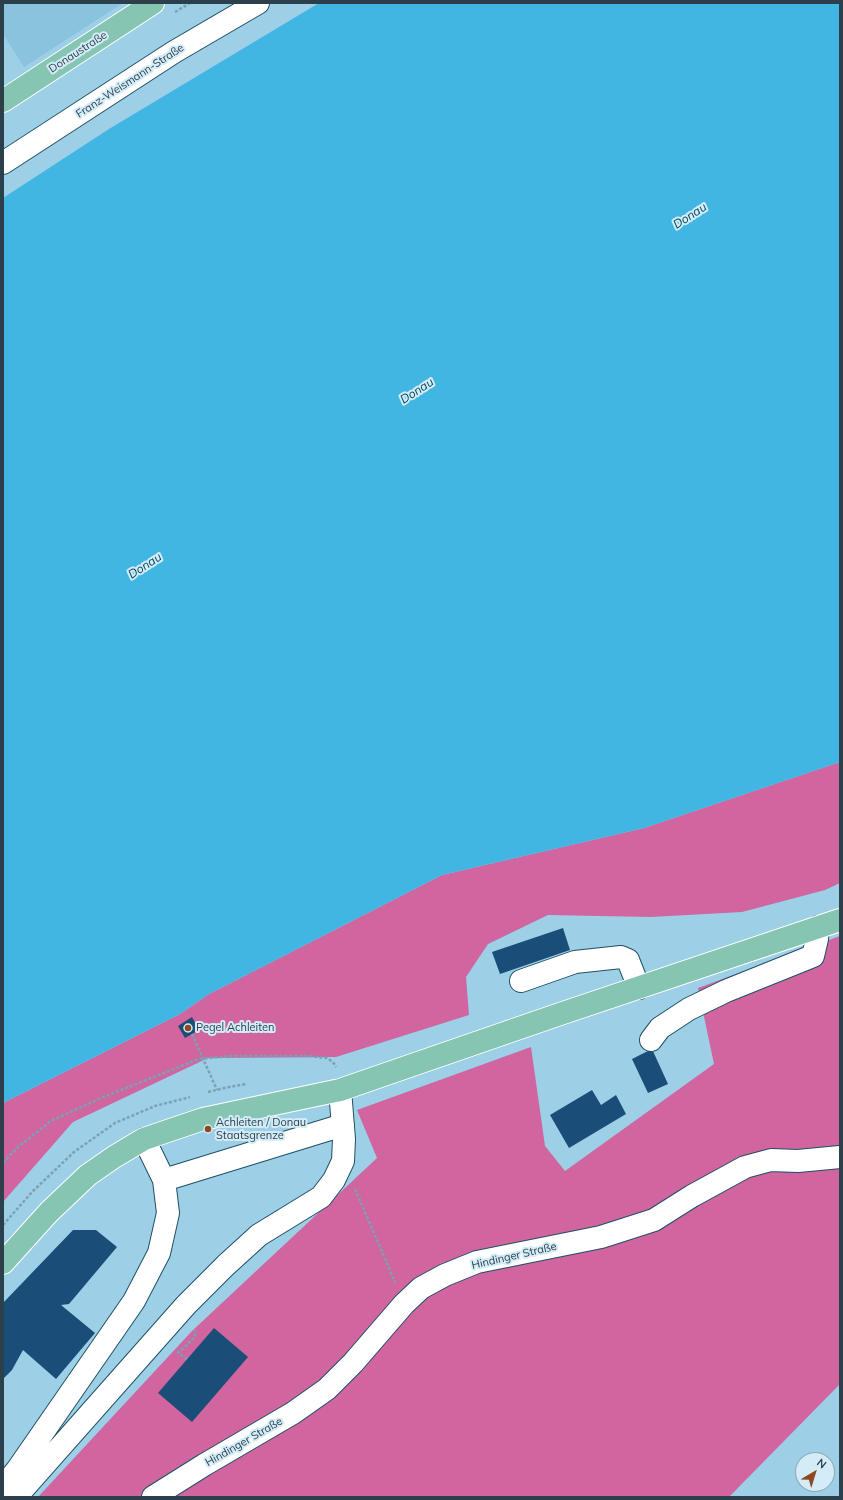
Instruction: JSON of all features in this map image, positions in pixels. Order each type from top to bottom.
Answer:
[{"type":"main road","name":"Donaustraße","points":[[3,101],[153,3]]},
{"type":"main road","points":[[3,1263],[49,1212],[88,1175],[144,1139],[202,1119],[340,1090],[840,920]]},
{"type":"street","name":"Franz-Weismann-Straße","points":[[3,163],[174,52],[258,3]]},
{"type":"street","points":[[651,1040],[660,1028],[689,1009],[726,991],[813,956],[818,927]]},
{"type":"street","points":[[520,980],[575,962],[621,958],[628,960],[639,988]]},
{"type":"street","points":[[16,1497],[186,1305],[259,1235],[321,1197],[334,1180],[343,1161],[343,1125],[340,1090]]},
{"type":"street","points":[[164,1180],[343,1125]]},
{"type":"street","points":[[3,1488],[134,1301],[159,1253],[168,1213],[164,1180],[144,1139]]},
{"type":"street","name":"Hindinger Straße","points":[[153,1497],[204,1465],[293,1413],[327,1389],[353,1363],[404,1304],[421,1288],[445,1275],[477,1262],[601,1237],[654,1220],[692,1196],[745,1167],[771,1160],[840,1157]]},
{"type":"path","points":[[192,1034],[217,1090]]},
{"type":"path","points":[[3,1163],[18,1147],[51,1121],[128,1087],[199,1059],[232,1056],[309,1056],[327,1058],[333,1062],[337,1068]]},
{"type":"path","points":[[343,1161],[404,1304]]},
{"type":"shaded area","points":[[3,3],[123,3],[24,67],[3,34]]},
{"type":"shaded area","points":[[840,762],[840,883],[825,890],[742,912],[651,917],[548,915],[488,944],[466,977],[469,1015],[336,1057],[208,1058],[73,1122],[3,1202],[3,1103],[180,1014],[209,994],[442,875],[644,828]]},
{"type":"shaded area","points":[[840,936],[840,1384],[729,1497],[38,1497],[192,1331],[377,1158],[357,1110],[531,1047],[545,1146],[565,1171],[714,1064],[698,988]]},
{"type":"water","name":"Donau","points":[[319,3],[840,3],[840,762],[644,828],[442,875],[209,994],[180,1014],[3,1103],[3,198],[109,129]]},
{"type":"building","points":[[563,928],[570,950],[500,974],[492,952]]},
{"type":"building","name":"Pegel Achleiten","points":[[192,1017],[199,1030],[185,1038],[178,1026]]},
{"type":"building","points":[[652,1049],[668,1084],[648,1093],[632,1059]]},
{"type":"building","points":[[592,1090],[601,1105],[616,1095],[626,1114],[569,1148],[550,1115]]},
{"type":"building","points":[[73,1230],[96,1230],[117,1247],[69,1304],[61,1305],[95,1333],[56,1379],[23,1350],[12,1370],[3,1379],[3,1303]]},
{"type":"building","points":[[214,1328],[248,1357],[192,1422],[158,1393]]},
{"type":"place","name":"Pegel Achleiten","points":[[188,1028]]},
{"type":"place","name":"Achleiten / Donau Staatsgrenze","points":[[208,1129]]}]
